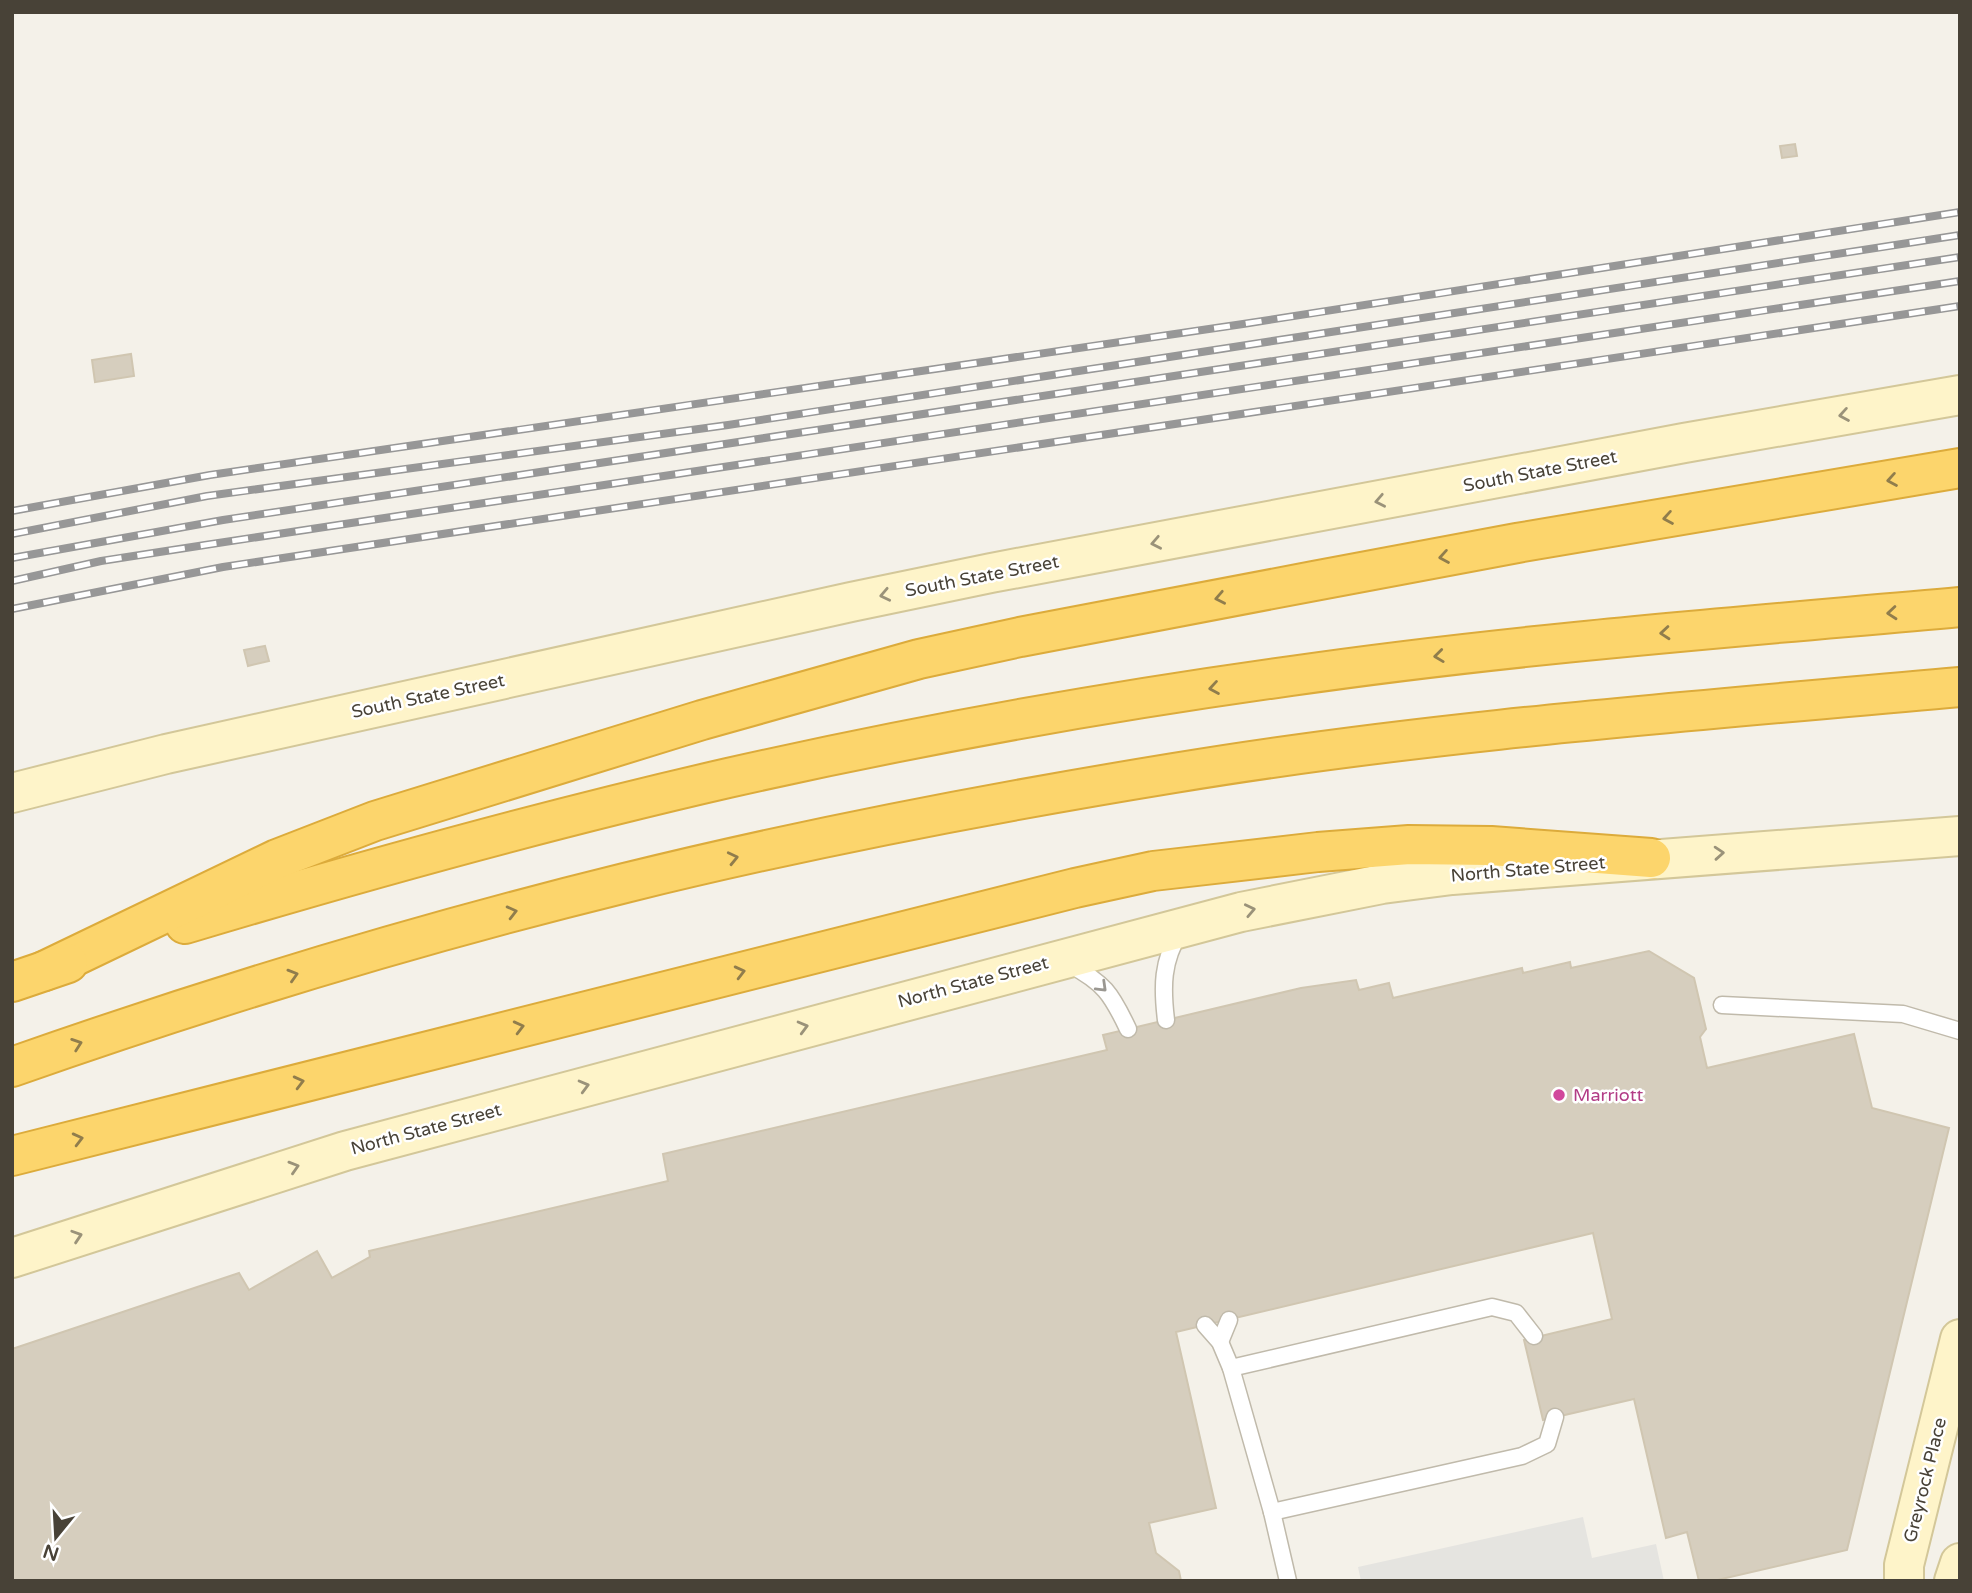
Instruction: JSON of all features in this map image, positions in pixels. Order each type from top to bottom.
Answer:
[{"type":"highway","points":[[28,976],[277,859],[375,821],[702,720],[907,662],[1020,636],[1314,580],[1960,468]]},
{"type":"highway","points":[[28,976],[181,925],[454,846],[729,778],[1009,721],[1277,678],[1431,657],[1573,641],[1960,607]]},
{"type":"highway","points":[[12,1066],[219,997],[491,918],[626,883],[899,822],[1179,772],[1458,734],[1960,687]]},
{"type":"highway","points":[[12,1156],[1034,898],[1153,871],[1306,853],[1409,845],[1491,846],[1651,858]]},
{"type":"main road","name":"South State Street","points":[[12,793],[166,754],[915,589],[1684,443],[1960,395]]},
{"type":"main road","name":"North State Street","points":[[12,1258],[345,1151],[1241,912],[1382,884],[1452,875],[1960,836]]},
{"type":"main road","name":"Greyrock Place","points":[[1904,1581],[1904,1565],[1960,1339]]},
{"type":"main road","points":[[1954,1581],[1960,1563]]},
{"type":"lane","points":[[1166,1020],[1162,991],[1164,970],[1173,944],[1184,927]]},
{"type":"lane","points":[[1061,959],[1090,975],[1114,998],[1128,1028]]},
{"type":"lane","points":[[1721,1005],[1903,1014],[1960,1031]]},
{"type":"lane","points":[[1231,1368],[1492,1307],[1516,1313],[1534,1336]]},
{"type":"lane","points":[[1220,1342],[1228,1320]]},
{"type":"lane","points":[[1205,1325],[1220,1342],[1231,1368],[1272,1512],[1288,1581]]},
{"type":"lane","points":[[1272,1512],[1522,1456],[1547,1444],[1555,1418]]},
{"type":"shaded area","points":[[1583,1517],[1592,1558],[1656,1544],[1664,1581],[1361,1581],[1358,1567]]},
{"type":"building","points":[[1795,144],[1797,156],[1782,158],[1780,146]]},
{"type":"building","points":[[131,354],[134,376],[95,382],[92,360]]},
{"type":"building","points":[[265,646],[269,661],[248,666],[244,650]]},
{"type":"building","points":[[1649,951],[1694,978],[1706,1029],[1700,1037],[1707,1068],[1854,1034],[1872,1108],[1949,1128],[1847,1550],[1713,1581],[1699,1581],[1687,1532],[1666,1538],[1634,1399],[1543,1420],[1524,1340],[1612,1319],[1593,1233],[1176,1332],[1216,1508],[1149,1523],[1156,1553],[1179,1571],[1181,1581],[12,1581],[12,1349],[239,1273],[249,1290],[317,1251],[332,1278],[370,1257],[369,1251],[668,1181],[663,1154],[1107,1050],[1103,1035],[1301,988],[1356,980],[1359,990],[1389,983],[1393,998],[1522,968],[1523,973],[1570,962],[1571,968]]},
{"type":"railway","points":[[12,511],[210,475],[1243,324],[1960,212]]},
{"type":"railway","points":[[12,534],[207,496],[728,425],[1960,235]]},
{"type":"railway","points":[[12,558],[223,520],[1960,257]]},
{"type":"railway","points":[[12,581],[101,561],[1960,281]]},
{"type":"railway","points":[[12,609],[223,567],[1960,306]]},
{"type":"place","name":"Marriott","points":[[1559,1095]]}]
